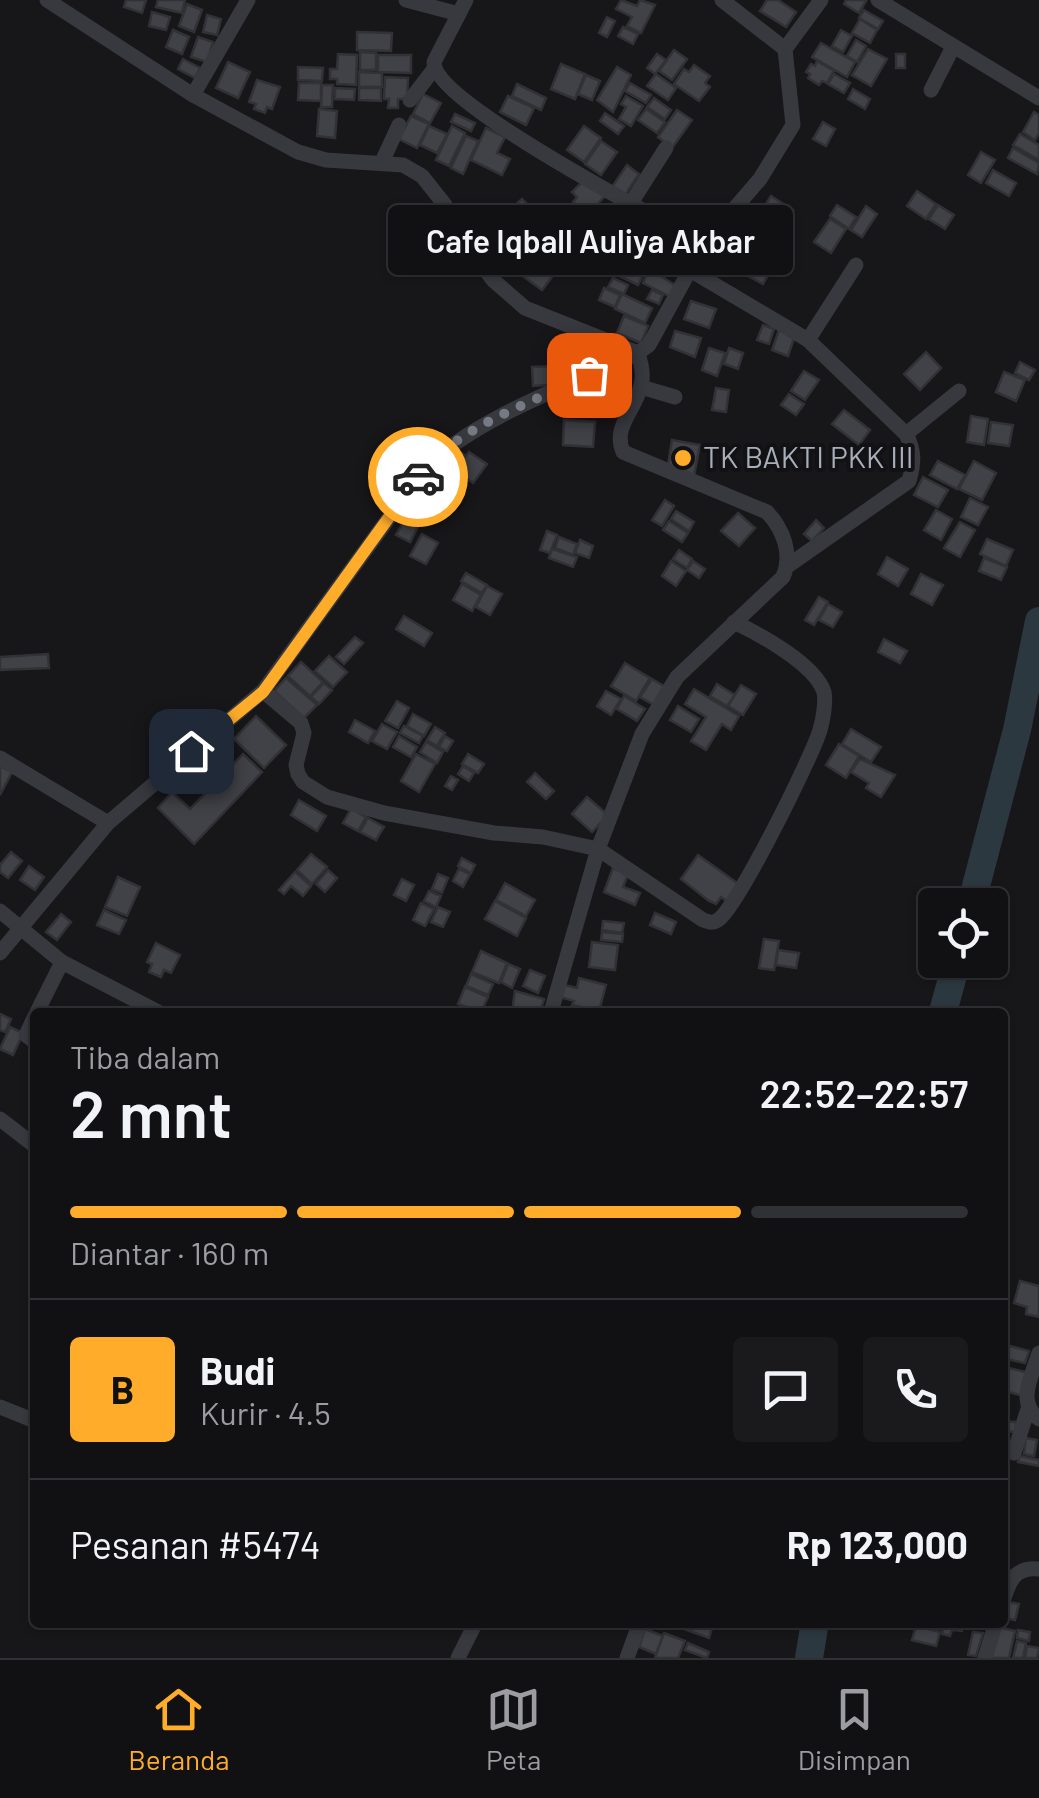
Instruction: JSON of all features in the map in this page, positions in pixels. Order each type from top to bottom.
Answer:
[{"type":"street","points":[[47,0],[192,95],[298,152],[326,160],[402,165],[429,183],[466,245],[493,280],[525,308],[638,354]]},
{"type":"street","points":[[192,95],[248,0]]},
{"type":"street","points":[[406,0],[462,7],[434,69],[410,100]]},
{"type":"street","points":[[722,0],[784,49]]},
{"type":"street","points":[[0,953],[108,823],[263,692],[426,467],[444,450],[470,432],[638,354],[648,345],[704,244],[760,178],[793,125],[784,49],[821,0]]},
{"type":"street","points":[[878,0],[1039,98]]},
{"type":"street","points":[[931,90],[954,47]]},
{"type":"street","points":[[434,69],[462,98],[537,151],[704,244]]},
{"type":"street","points":[[382,162],[399,125]]},
{"type":"street","points":[[631,203],[666,148]]},
{"type":"street","points":[[466,245],[492,216]]},
{"type":"street","points":[[808,340],[856,265]]},
{"type":"street","points":[[690,270],[808,340],[906,434],[913,447],[914,465],[909,482],[788,564]]},
{"type":"street","points":[[552,1008],[598,849],[642,734],[677,677],[783,577],[788,564],[781,527],[767,512],[622,452],[618,442],[620,427],[641,386],[643,373],[638,354]]},
{"type":"street","points":[[641,386],[675,397]]},
{"type":"street","points":[[906,434],[959,391]]},
{"type":"street","points":[[263,692],[301,723],[304,734],[296,765],[298,774],[303,782],[327,797],[384,813],[598,849],[703,920],[718,920],[742,887],[806,763],[820,728],[825,695],[806,668],[761,635],[734,622]]},
{"type":"street","points":[[0,758],[108,823]]},
{"type":"street","points":[[0,911],[62,962],[150,1008]]},
{"type":"street","points":[[39,1008],[62,962]]},
{"type":"street","points":[[0,1119],[30,1142]]},
{"type":"street","points":[[1014,1454],[1033,1414],[1026,1394],[1039,1353]]},
{"type":"street","points":[[0,1407],[30,1420]]},
{"type":"street","points":[[1008,1590],[1015,1574],[1024,1569],[1039,1569]]},
{"type":"street","points":[[458,1658],[473,1628]]},
{"type":"street","points":[[626,1658],[638,1628]]},
{"type":"street","points":[[985,1658],[994,1628]]},
{"type":"building","points":[[126,0],[146,0],[142,13],[124,7]]},
{"type":"building","points":[[158,0],[185,0],[182,13],[156,7]]},
{"type":"building","points":[[621,0],[637,6],[640,0],[655,5],[641,33],[627,26],[632,17],[616,9]]},
{"type":"building","points":[[767,0],[778,0],[796,12],[786,27],[760,11]]},
{"type":"building","points":[[846,0],[866,1],[859,13],[844,4]]},
{"type":"building","points":[[187,4],[202,10],[194,32],[179,26]]},
{"type":"building","points":[[864,10],[883,21],[878,29],[859,18]]},
{"type":"building","points":[[152,12],[170,17],[166,30],[149,26]]},
{"type":"building","points":[[207,15],[221,19],[217,35],[203,32]]},
{"type":"building","points":[[607,17],[615,21],[607,37],[599,33]]},
{"type":"building","points":[[860,19],[877,30],[870,43],[852,33]]},
{"type":"building","points":[[623,27],[638,34],[633,44],[618,36]]},
{"type":"building","points":[[173,30],[189,37],[182,54],[166,47]]},
{"type":"building","points":[[841,30],[852,36],[843,52],[832,46]]},
{"type":"building","points":[[357,32],[392,33],[391,51],[357,50]]},
{"type":"building","points":[[198,37],[213,42],[207,62],[191,57]]},
{"type":"building","points":[[856,40],[866,46],[857,62],[847,56]]},
{"type":"building","points":[[821,43],[855,62],[847,77],[812,57]]},
{"type":"building","points":[[868,49],[887,59],[871,86],[852,75]]},
{"type":"building","points":[[674,50],[687,59],[672,80],[659,71]]},
{"type":"building","points":[[360,52],[376,53],[376,70],[360,70]]},
{"type":"building","points":[[338,54],[357,55],[356,85],[337,84],[337,79],[330,79],[330,69],[337,69]]},
{"type":"building","points":[[657,54],[666,60],[655,74],[647,68]]},
{"type":"building","points":[[896,54],[905,54],[905,68],[896,68]]},
{"type":"building","points":[[378,55],[411,55],[411,73],[378,72]]},
{"type":"building","points":[[183,59],[200,68],[195,78],[178,69]]},
{"type":"building","points":[[817,61],[834,71],[827,83],[822,81],[819,85],[808,78],[810,74],[806,72]]},
{"type":"building","points":[[228,62],[250,72],[238,98],[216,88]]},
{"type":"building","points":[[561,64],[585,74],[575,99],[551,89]]},
{"type":"building","points":[[694,65],[710,76],[705,83],[710,87],[699,101],[674,84],[684,69],[689,72]]},
{"type":"building","points":[[298,67],[323,68],[322,81],[298,80]]},
{"type":"building","points":[[617,67],[631,75],[613,112],[597,100]]},
{"type":"building","points":[[359,72],[382,73],[382,87],[359,87]]},
{"type":"building","points":[[656,74],[676,88],[668,100],[647,86]]},
{"type":"building","points":[[834,74],[850,83],[844,93],[828,84]]},
{"type":"building","points":[[586,75],[600,81],[592,100],[578,94]]},
{"type":"building","points":[[385,77],[408,78],[407,99],[398,99],[398,108],[388,108],[389,99],[384,99]]},
{"type":"building","points":[[257,80],[280,87],[272,109],[267,107],[265,113],[249,102]]},
{"type":"building","points":[[299,83],[321,83],[321,101],[298,100]]},
{"type":"building","points":[[630,83],[651,95],[646,103],[625,91]]},
{"type":"building","points":[[517,84],[546,98],[541,110],[512,96]]},
{"type":"building","points":[[322,85],[333,85],[332,107],[321,107]]},
{"type":"building","points":[[335,88],[355,89],[354,100],[335,99]]},
{"type":"building","points":[[359,88],[381,88],[381,101],[359,100]]},
{"type":"building","points":[[853,89],[870,99],[865,109],[848,99]]},
{"type":"building","points":[[423,94],[441,103],[430,123],[413,114]]},
{"type":"building","points":[[508,96],[534,108],[526,125],[500,112]]},
{"type":"building","points":[[626,96],[643,106],[631,126],[619,119],[626,107],[621,104]]},
{"type":"building","points":[[654,98],[671,110],[665,119],[647,107]]},
{"type":"building","points":[[319,109],[337,111],[335,138],[317,136]]},
{"type":"building","points":[[646,109],[665,122],[657,133],[638,120]]},
{"type":"building","points":[[677,110],[692,120],[672,148],[658,137]]},
{"type":"building","points":[[1034,112],[1039,115],[1035,140],[1023,132]]},
{"type":"building","points":[[605,113],[624,126],[618,134],[600,121]]},
{"type":"building","points":[[455,114],[475,123],[471,131],[451,122]]},
{"type":"building","points":[[411,116],[429,124],[417,148],[399,139]]},
{"type":"building","points":[[823,122],[835,129],[826,146],[813,139]]},
{"type":"building","points":[[429,126],[447,134],[437,153],[420,145]]},
{"type":"building","points":[[452,126],[465,133],[449,166],[436,160]]},
{"type":"building","points":[[584,126],[601,138],[584,162],[567,150]]},
{"type":"building","points":[[486,128],[505,137],[497,153],[510,159],[502,175],[471,160]]},
{"type":"building","points":[[1020,134],[1039,145],[1039,160],[1013,145]]},
{"type":"building","points":[[466,136],[478,141],[463,174],[451,168]]},
{"type":"building","points":[[601,141],[617,152],[601,175],[585,164]]},
{"type":"building","points":[[1013,148],[1039,163],[1037,174],[1008,158]]},
{"type":"building","points":[[981,152],[995,160],[981,183],[968,175]]},
{"type":"building","points":[[627,165],[639,174],[625,195],[612,187]]},
{"type":"building","points":[[993,170],[1016,183],[1009,196],[986,183]]},
{"type":"building","points":[[584,180],[606,195],[587,215],[573,202],[577,197],[572,192]]},
{"type":"building","points":[[917,191],[936,204],[926,219],[907,206]]},
{"type":"building","points":[[771,196],[793,210],[785,221],[764,207]]},
{"type":"building","points":[[522,199],[537,214],[528,223],[513,207]]},
{"type":"building","points":[[837,205],[856,217],[849,229],[830,216]]},
{"type":"building","points":[[938,205],[954,215],[945,229],[929,219]]},
{"type":"building","points":[[866,206],[877,214],[862,237],[851,230]]},
{"type":"building","points":[[763,209],[783,222],[775,234],[755,221]]},
{"type":"building","points":[[513,216],[527,229],[520,236],[506,224]]},
{"type":"building","points":[[579,216],[600,231],[593,240],[573,226]]},
{"type":"building","points":[[830,219],[846,229],[831,253],[814,242]]},
{"type":"building","points":[[497,221],[516,242],[502,255],[490,243],[498,235],[491,227]]},
{"type":"building","points":[[570,226],[593,242],[586,252],[564,236]]},
{"type":"building","points":[[644,226],[657,233],[646,253],[634,247]]},
{"type":"building","points":[[660,234],[683,246],[670,272],[647,260]]},
{"type":"building","points":[[602,245],[614,252],[604,268],[591,261]]},
{"type":"building","points":[[684,248],[696,254],[690,266],[678,260]]},
{"type":"building","points":[[632,249],[643,255],[636,268],[625,262]]},
{"type":"building","points":[[742,250],[773,266],[763,284],[733,268]]},
{"type":"building","points":[[536,260],[555,273],[542,290],[524,277]]},
{"type":"building","points":[[623,263],[644,273],[638,285],[617,275]]},
{"type":"building","points":[[649,268],[676,286],[671,297],[643,283]]},
{"type":"building","points":[[613,278],[628,285],[624,294],[608,287]]},
{"type":"building","points":[[604,288],[620,295],[615,307],[599,300]]},
{"type":"building","points":[[652,290],[663,295],[659,304],[647,299]]},
{"type":"building","points":[[622,294],[652,308],[645,323],[615,309]]},
{"type":"building","points":[[691,301],[716,309],[709,328],[684,319]]},
{"type":"building","points":[[624,316],[648,326],[641,343],[617,333]]},
{"type":"building","points":[[763,325],[774,329],[769,344],[757,340]]},
{"type":"building","points":[[779,330],[795,335],[788,356],[772,350]]},
{"type":"building","points":[[675,331],[701,338],[695,357],[670,347]]},
{"type":"building","points":[[569,348],[570,363],[549,364],[548,349]]},
{"type":"building","points":[[586,348],[587,363],[572,364],[572,349]]},
{"type":"building","points":[[709,348],[725,353],[717,376],[702,370]]},
{"type":"building","points":[[729,348],[743,353],[738,369],[724,364]]},
{"type":"building","points":[[608,352],[608,364],[589,365],[588,353]]},
{"type":"building","points":[[926,352],[941,368],[920,390],[904,374]]},
{"type":"building","points":[[1020,362],[1035,370],[1029,380],[1015,373]]},
{"type":"building","points":[[583,365],[584,377],[566,384],[533,386],[532,367]]},
{"type":"building","points":[[804,371],[819,380],[805,400],[791,391]]},
{"type":"building","points":[[1004,372],[1025,380],[1016,401],[996,392]]},
{"type":"building","points":[[616,385],[621,401],[588,410],[584,394]]},
{"type":"building","points":[[716,388],[729,390],[726,412],[712,410]]},
{"type":"building","points":[[789,394],[804,404],[796,415],[781,405]]},
{"type":"building","points":[[844,410],[870,430],[859,445],[832,424]]},
{"type":"building","points":[[971,416],[988,419],[984,445],[967,442]]},
{"type":"building","points":[[564,420],[595,422],[593,447],[563,445]]},
{"type":"building","points":[[991,422],[1013,425],[1009,446],[988,443]]},
{"type":"building","name":"TK BAKTI PKK III","points":[[672,440],[700,445],[694,476],[667,471]]},
{"type":"building","points":[[469,452],[487,464],[473,483],[456,471],[460,465],[455,461]]},
{"type":"building","points":[[938,461],[965,475],[957,489],[930,475]]},
{"type":"building","points":[[974,461],[996,473],[982,500],[959,489]]},
{"type":"building","points":[[923,477],[948,490],[938,507],[914,495]]},
{"type":"building","points":[[970,498],[988,507],[978,525],[961,517]]},
{"type":"building","points":[[665,500],[674,506],[662,526],[652,520]]},
{"type":"building","points":[[936,510],[952,519],[941,540],[924,530]]},
{"type":"building","points":[[676,511],[694,522],[689,531],[671,519]]},
{"type":"building","points":[[409,512],[422,519],[410,542],[396,535]]},
{"type":"building","points":[[738,513],[755,528],[739,546],[721,531]]},
{"type":"building","points":[[816,520],[824,528],[812,541],[804,534]]},
{"type":"building","points":[[669,521],[688,533],[682,542],[663,530]]},
{"type":"building","points":[[960,522],[975,530],[960,557],[944,548]]},
{"type":"building","points":[[547,531],[557,535],[550,553],[540,550]]},
{"type":"building","points":[[422,534],[438,543],[426,564],[410,556]]},
{"type":"building","points":[[559,537],[577,544],[573,555],[555,548]]},
{"type":"building","points":[[987,539],[1013,550],[1006,566],[980,554]]},
{"type":"building","points":[[580,540],[593,546],[589,558],[575,553]]},
{"type":"building","points":[[552,549],[577,557],[573,567],[549,558]]},
{"type":"building","points":[[679,550],[692,559],[687,568],[673,559]]},
{"type":"building","points":[[887,557],[908,569],[898,586],[878,574]]},
{"type":"building","points":[[984,558],[1007,567],[1001,580],[979,571]]},
{"type":"building","points":[[671,561],[686,571],[676,586],[662,576]]},
{"type":"building","points":[[693,561],[705,569],[699,578],[687,570]]},
{"type":"building","points":[[466,573],[487,585],[482,593],[461,581]]},
{"type":"building","points":[[921,574],[943,585],[932,605],[911,594]]},
{"type":"building","points":[[462,584],[481,595],[472,611],[453,600]]},
{"type":"building","points":[[487,586],[502,594],[490,615],[476,607]]},
{"type":"building","points":[[819,597],[828,602],[814,625],[805,620]]},
{"type":"building","points":[[828,604],[842,612],[833,627],[819,620]]},
{"type":"building","points":[[404,616],[432,633],[424,646],[396,629]]},
{"type":"building","points":[[355,637],[363,643],[344,664],[336,657]]},
{"type":"building","points":[[884,639],[907,651],[900,663],[878,652]]},
{"type":"building","points":[[48,654],[49,668],[0,670],[0,657]]},
{"type":"building","points":[[329,656],[347,672],[333,687],[315,671]]},
{"type":"building","points":[[301,662],[323,682],[310,696],[288,676]]},
{"type":"building","points":[[625,663],[650,678],[636,701],[611,686]]},
{"type":"building","points":[[286,678],[317,705],[304,718],[274,691]]},
{"type":"building","points":[[652,679],[667,688],[656,706],[640,697]]},
{"type":"building","points":[[324,683],[332,690],[319,704],[311,697]]},
{"type":"building","points":[[717,684],[735,695],[727,706],[710,696]]},
{"type":"building","points":[[741,685],[756,694],[743,715],[728,706]]},
{"type":"building","points":[[694,689],[739,716],[731,730],[722,724],[706,750],[691,741],[706,717],[685,704]]},
{"type":"building","points":[[606,691],[621,699],[611,715],[597,706]]},
{"type":"building","points":[[624,696],[645,709],[637,721],[617,709]]},
{"type":"building","points":[[397,701],[409,708],[398,728],[385,721]]},
{"type":"building","points":[[678,706],[699,719],[691,732],[670,720]]},
{"type":"building","points":[[413,714],[431,724],[424,736],[407,726]]},
{"type":"building","points":[[256,716],[286,745],[264,768],[234,739]]},
{"type":"building","points":[[355,720],[375,731],[368,743],[349,732]]},
{"type":"building","points":[[382,724],[397,732],[387,749],[372,741]]},
{"type":"building","points":[[404,726],[423,736],[419,743],[400,733]]},
{"type":"building","points":[[435,727],[445,733],[437,746],[427,740]]},
{"type":"building","points":[[851,729],[881,747],[871,762],[842,744]]},
{"type":"building","points":[[399,736],[417,747],[411,757],[393,747]]},
{"type":"building","points":[[445,736],[453,741],[447,751],[439,747]]},
{"type":"building","points":[[426,742],[443,752],[437,763],[420,752]]},
{"type":"building","points":[[839,744],[859,756],[846,778],[826,765]]},
{"type":"building","points":[[243,754],[262,772],[194,844],[158,808],[172,792],[190,809]]},
{"type":"building","points":[[416,754],[435,764],[419,792],[401,781]]},
{"type":"building","points":[[468,754],[484,764],[478,773],[462,764]]},
{"type":"building","points":[[860,759],[895,775],[881,797],[866,788],[869,783],[851,772]]},
{"type":"building","points":[[0,766],[12,772],[0,795]]},
{"type":"building","points":[[463,766],[474,773],[469,781],[458,774]]},
{"type":"building","points":[[535,773],[554,791],[546,799],[527,782]]},
{"type":"building","points":[[451,776],[458,780],[452,790],[445,786]]},
{"type":"building","points":[[587,797],[608,815],[592,832],[572,814]]},
{"type":"building","points":[[299,800],[326,816],[317,831],[291,815]]},
{"type":"building","points":[[351,809],[366,817],[358,831],[343,823]]},
{"type":"building","points":[[368,818],[384,827],[376,840],[360,832]]},
{"type":"building","points":[[11,852],[22,861],[8,878],[0,872],[0,865]]},
{"type":"building","points":[[311,854],[327,867],[312,884],[297,870]]},
{"type":"building","points":[[698,855],[740,885],[728,902],[721,897],[716,904],[709,901],[681,879]]},
{"type":"building","points":[[462,858],[475,865],[471,873],[458,866]]},
{"type":"building","points":[[29,866],[44,877],[35,890],[20,880]]},
{"type":"building","points":[[613,868],[628,874],[623,887],[640,893],[635,905],[604,892]]},
{"type":"building","points":[[459,869],[470,874],[463,887],[453,881]]},
{"type":"building","points":[[328,870],[337,878],[325,892],[316,884]]},
{"type":"building","points":[[295,872],[311,886],[303,896],[291,886],[284,894],[279,890]]},
{"type":"building","points":[[438,874],[448,878],[442,893],[432,889]]},
{"type":"building","points":[[118,877],[140,887],[127,916],[105,907]]},
{"type":"building","points":[[402,879],[414,885],[406,901],[394,895]]},
{"type":"building","points":[[505,883],[535,900],[526,916],[496,900]]},
{"type":"building","points":[[429,891],[441,896],[436,907],[424,901]]},
{"type":"building","points":[[495,901],[526,918],[517,936],[485,919]]},
{"type":"building","points":[[421,903],[434,909],[425,926],[413,920]]},
{"type":"building","points":[[438,907],[450,912],[443,927],[431,922]]},
{"type":"building","points":[[104,910],[126,920],[119,934],[97,925]]},
{"type":"building","points":[[655,913],[676,922],[671,934],[650,925]]},
{"type":"building","points":[[61,914],[71,922],[57,940],[46,932]]},
{"type":"building","points":[[603,921],[624,923],[622,933],[602,930]]},
{"type":"building","points":[[602,932],[623,934],[622,942],[601,940]]},
{"type":"building","points":[[764,939],[779,941],[774,970],[759,968]]},
{"type":"building","points":[[592,942],[618,945],[615,970],[589,967]]},
{"type":"building","points":[[156,943],[180,955],[171,973],[164,970],[161,977],[149,972],[152,964],[147,962]]},
{"type":"building","points":[[778,950],[799,953],[796,968],[776,965]]},
{"type":"building","points":[[481,951],[507,963],[499,983],[472,972]]},
{"type":"building","points":[[508,964],[520,969],[512,988],[501,982]]},
{"type":"building","points":[[530,970],[545,976],[538,993],[523,986]]},
{"type":"building","points":[[471,974],[493,984],[488,995],[466,986]]},
{"type":"building","points":[[579,978],[606,985],[600,1008],[572,1005],[574,1001],[560,997],[564,985],[577,988]]},
{"type":"building","points":[[465,987],[488,997],[483,1008],[458,1004]]},
{"type":"building","points":[[515,991],[544,999],[541,1008],[513,1008]]},
{"type":"building","points":[[0,1014],[11,1019],[5,1032],[0,1030]]},
{"type":"building","points":[[10,1027],[23,1033],[13,1055],[0,1049]]},
{"type":"building","points":[[1020,1281],[1039,1286],[1039,1317],[1026,1314],[1027,1307],[1014,1303]]},
{"type":"building","points":[[1008,1346],[1029,1351],[1025,1363],[1008,1359]]},
{"type":"building","points":[[1009,1368],[1029,1373],[1024,1396],[1008,1392]]},
{"type":"building","points":[[1008,1421],[1016,1422],[1016,1432],[1008,1431]]},
{"type":"building","points":[[1026,1438],[1037,1440],[1034,1456],[1024,1454]]},
{"type":"building","points":[[1020,1456],[1039,1460],[1039,1466],[1018,1462]]},
{"type":"building","points":[[1008,1602],[1019,1604],[1015,1620],[1008,1619]]},
{"type":"building","points":[[681,1628],[712,1628],[709,1638]]},
{"type":"building","points":[[915,1628],[940,1632],[936,1646],[912,1640]]},
{"type":"building","points":[[943,1628],[962,1628],[952,1630],[950,1636],[942,1634]]},
{"type":"building","points":[[998,1628],[1015,1631],[1009,1658],[992,1658]]},
{"type":"building","points":[[645,1629],[663,1636],[656,1654],[639,1647]]},
{"type":"building","points":[[1018,1630],[1030,1632],[1029,1641],[1017,1638]]},
{"type":"building","points":[[973,1632],[983,1633],[976,1656],[968,1655]]},
{"type":"building","points":[[664,1633],[685,1641],[678,1658],[655,1658]]},
{"type":"building","points":[[1017,1641],[1026,1643],[1023,1658],[1013,1658]]},
{"type":"building","points":[[688,1643],[709,1652],[707,1658],[685,1650]]},
{"type":"building","points":[[1027,1646],[1039,1648],[1037,1658],[1025,1658]]},
{"type":"waterway","points":[[975,888],[1017,730],[1039,621]]},
{"type":"waterway","points":[[944,1008],[952,978]]},
{"type":"waterway","points":[[809,1658],[814,1628]]},
{"type":"way so far","points":[[418,477],[444,450],[470,432],[589,375]]},
{"type":"place","name":"Cafe Iqball Auliya Akbar","points":[[589,375]]},
{"type":"place","name":"TK BAKTI PKK III","points":[[683,458]]},
{"type":"route","points":[[191,751],[263,692],[418,477]]}]
